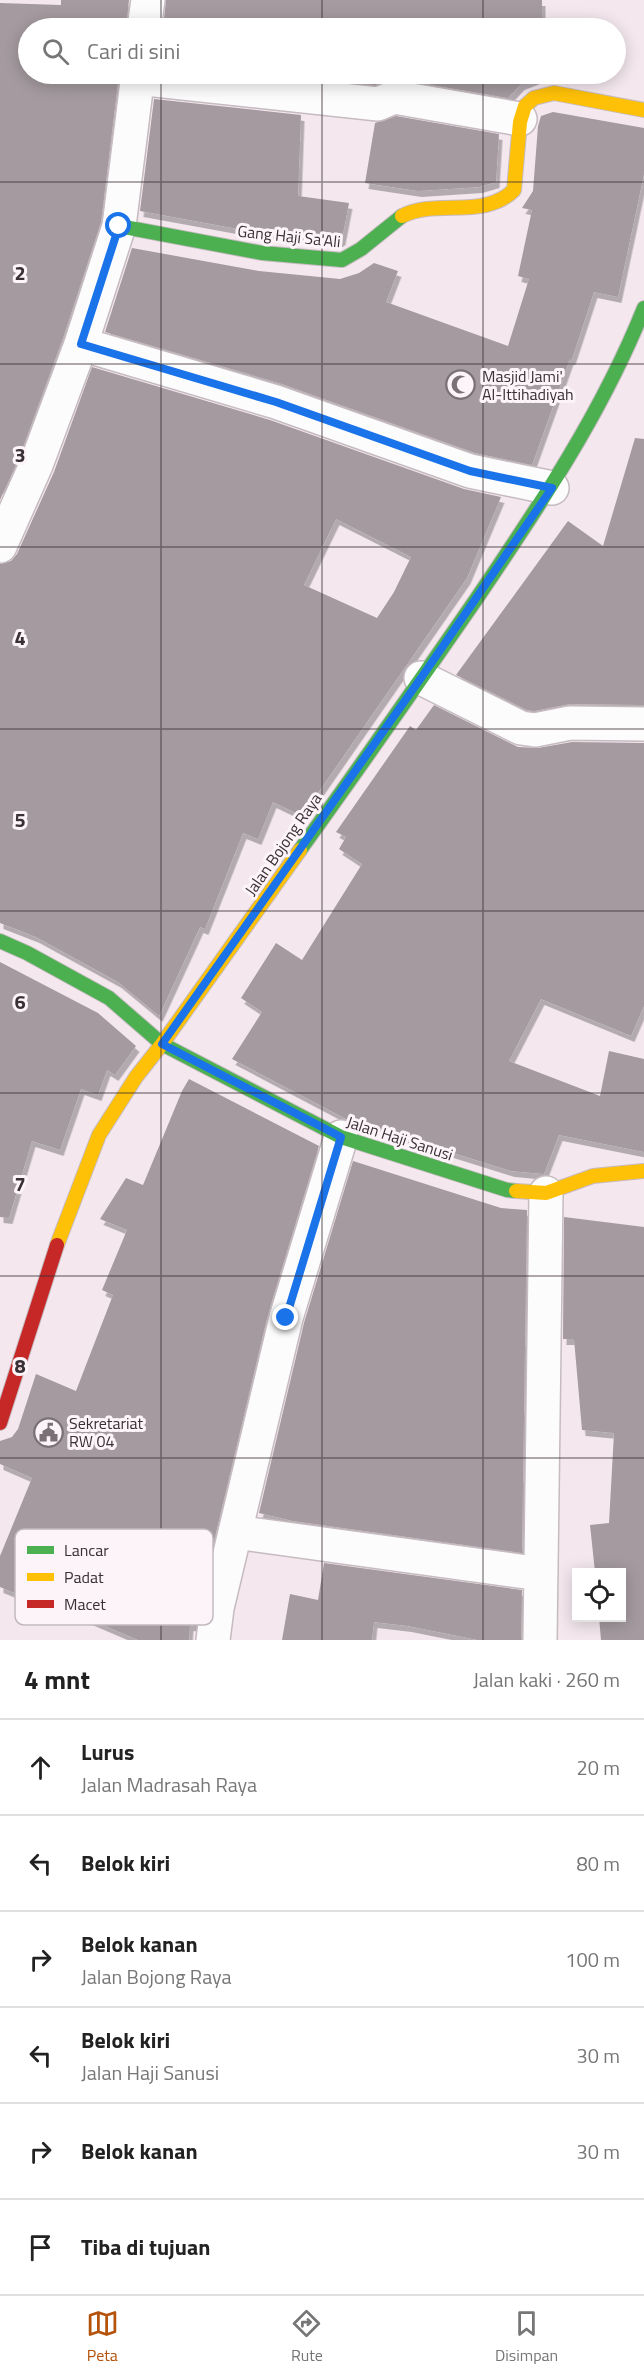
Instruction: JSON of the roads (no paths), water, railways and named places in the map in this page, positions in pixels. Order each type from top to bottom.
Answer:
[{"type":"street","points":[[145,18],[148,0]]},
{"type":"street","points":[[0,546],[36,465],[81,344],[119,226],[137,84]]},
{"type":"street","points":[[207,84],[378,104],[394,97],[520,120],[525,107],[533,98],[542,94],[554,93],[644,110]]},
{"type":"street","name":"Gang Haji Sa'Ali","points":[[119,226],[262,253],[342,260],[354,256],[411,211],[425,208],[480,206],[502,200],[512,194],[520,120]]},
{"type":"street","name":"Jalan Bojong Raya","points":[[0,1423],[65,1221],[99,1135],[136,1077],[162,1044],[421,678],[552,488],[620,367],[644,308]]},
{"type":"street","points":[[81,344],[276,402],[470,471],[552,488]]},
{"type":"street","points":[[421,678],[521,728],[535,730],[570,723],[644,724]]},
{"type":"street","name":"Jalan Haji Sanusi","points":[[0,940],[27,952],[109,998],[162,1044],[341,1137],[507,1190],[546,1192],[593,1176],[644,1171]]},
{"type":"street","points":[[213,1640],[217,1608],[286,1318],[341,1137]]},
{"type":"street","points":[[540,1640],[546,1192]]},
{"type":"street","points":[[235,1532],[541,1574]]},
{"type":"place","name":"Masjid Jami' Al-Ittihadiyah","points":[[461,385]]},
{"type":"place","name":"Sekretariat RW 04","points":[[48,1432]]}]
